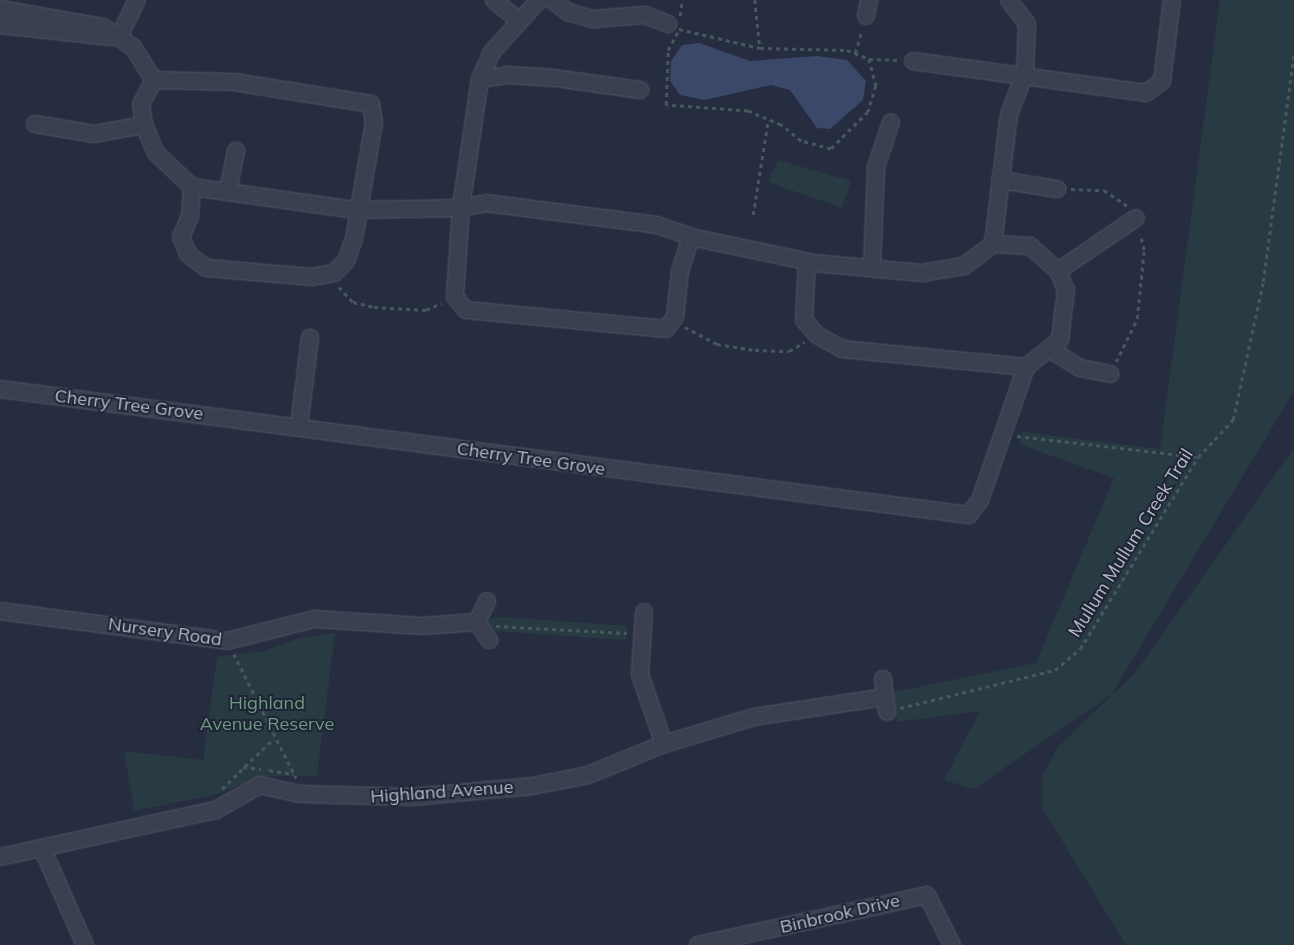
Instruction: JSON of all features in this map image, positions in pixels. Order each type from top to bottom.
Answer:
[{"type":"street","points":[[119,37],[137,0]]},
{"type":"street","points":[[494,0],[519,21]]},
{"type":"street","points":[[539,0],[492,52],[480,80],[461,208],[455,297],[466,310],[623,327],[666,329],[675,318],[680,271],[691,237]]},
{"type":"street","points":[[552,0],[568,12],[593,19],[645,15],[668,24]]},
{"type":"street","points":[[866,16],[869,0]]},
{"type":"street","points":[[993,244],[1009,114],[1024,74],[1027,24],[1009,0]]},
{"type":"street","points":[[913,61],[1024,74],[1146,93],[1162,81],[1172,0]]},
{"type":"street","points":[[0,9],[103,27],[141,55],[154,80]]},
{"type":"street","points":[[0,25],[119,37]]},
{"type":"street","points":[[480,80],[508,75],[554,78],[640,90]]},
{"type":"street","points":[[154,80],[141,104],[144,125],[156,153],[192,187],[356,210],[461,208],[486,203],[657,225],[691,237],[807,262],[922,273],[964,266],[993,244],[1030,246],[1058,271],[1066,290],[1065,320],[1060,340],[1051,350],[1026,367],[1004,432]]},
{"type":"street","points":[[154,80],[234,82],[371,104],[374,122],[356,210],[354,239],[346,261],[328,274],[312,277],[206,268],[188,254],[182,237],[190,216],[192,187]]},
{"type":"street","points":[[872,268],[876,168],[891,122]]},
{"type":"street","points":[[35,124],[94,134],[144,125]]},
{"type":"street","points":[[228,192],[236,151]]},
{"type":"street","points":[[1000,180],[1057,189]]},
{"type":"street","points":[[1058,271],[1136,218]]},
{"type":"street","points":[[807,262],[804,320],[817,335],[842,349],[1026,367]]},
{"type":"street","points":[[299,426],[310,338]]},
{"type":"street","points":[[1051,350],[1080,368],[1110,374]]},
{"type":"street","name":"Cherry Tree Grove","points":[[0,389],[299,426],[712,485],[969,515],[980,500],[1004,432]]},
{"type":"street","points":[[483,631],[487,601]]},
{"type":"street","name":"Nursery Road","points":[[0,610],[228,641],[314,619],[483,631]]},
{"type":"street","points":[[644,612],[641,634],[640,675],[664,744]]},
{"type":"street","points":[[883,679],[885,705]]},
{"type":"street","name":"Highland Avenue","points":[[0,857],[216,810],[260,786],[300,794],[412,797],[532,786],[588,775],[664,744],[754,717],[885,705]]},
{"type":"street","points":[[42,848],[85,945]]},
{"type":"street","name":"Binbrook Drive","points":[[698,945],[761,939],[927,895],[952,945]]},
{"type":"path","points":[[755,0],[760,48]]},
{"type":"path","points":[[855,53],[866,16]]},
{"type":"path","points":[[870,59],[876,86],[868,112],[831,149],[801,141],[768,120],[748,111],[666,105],[668,50],[679,29],[760,48],[855,53],[870,59],[913,61]]},
{"type":"path","name":"Mullum Mullum Creek Trail","points":[[885,705],[1055,670],[1080,648],[1198,457],[1232,420],[1263,282],[1294,52]]},
{"type":"path","points":[[753,215],[768,120]]},
{"type":"path","points":[[1057,189],[1104,190],[1126,202],[1136,218],[1144,250],[1137,319],[1110,374]]},
{"type":"path","points":[[328,274],[353,302],[374,307],[426,310],[455,297]]},
{"type":"path","points":[[675,318],[693,333],[716,344],[755,350],[790,351],[817,335]]},
{"type":"path","points":[[1004,432],[1198,457]]},
{"type":"path","points":[[483,631],[503,624],[641,634]]},
{"type":"path","points":[[228,641],[255,690],[273,739],[300,794]]},
{"type":"path","points":[[220,791],[273,739]]},
{"type":"green space","points":[[1220,0],[1294,0],[1294,391],[1112,694],[974,789],[944,780],[980,711],[897,722],[894,692],[1036,663],[1114,478],[1019,444],[1023,432],[1160,449]]},
{"type":"green space","points":[[778,160],[851,181],[842,208],[768,182]]},
{"type":"green space","points":[[1294,448],[1294,945],[1126,945],[1042,808],[1043,774],[1058,747],[1135,673]]},
{"type":"green space","points":[[500,617],[627,626],[625,640],[494,631],[489,619]]},
{"type":"green space","name":"Highland Avenue Reserve","points":[[335,633],[317,776],[264,776],[213,795],[134,811],[124,751],[203,760],[217,657],[264,651],[299,638]]},
{"type":"water","points":[[699,43],[750,61],[817,56],[847,60],[866,81],[863,100],[830,129],[817,128],[790,90],[771,85],[705,100],[680,95],[670,81],[671,61],[682,45]]}]
